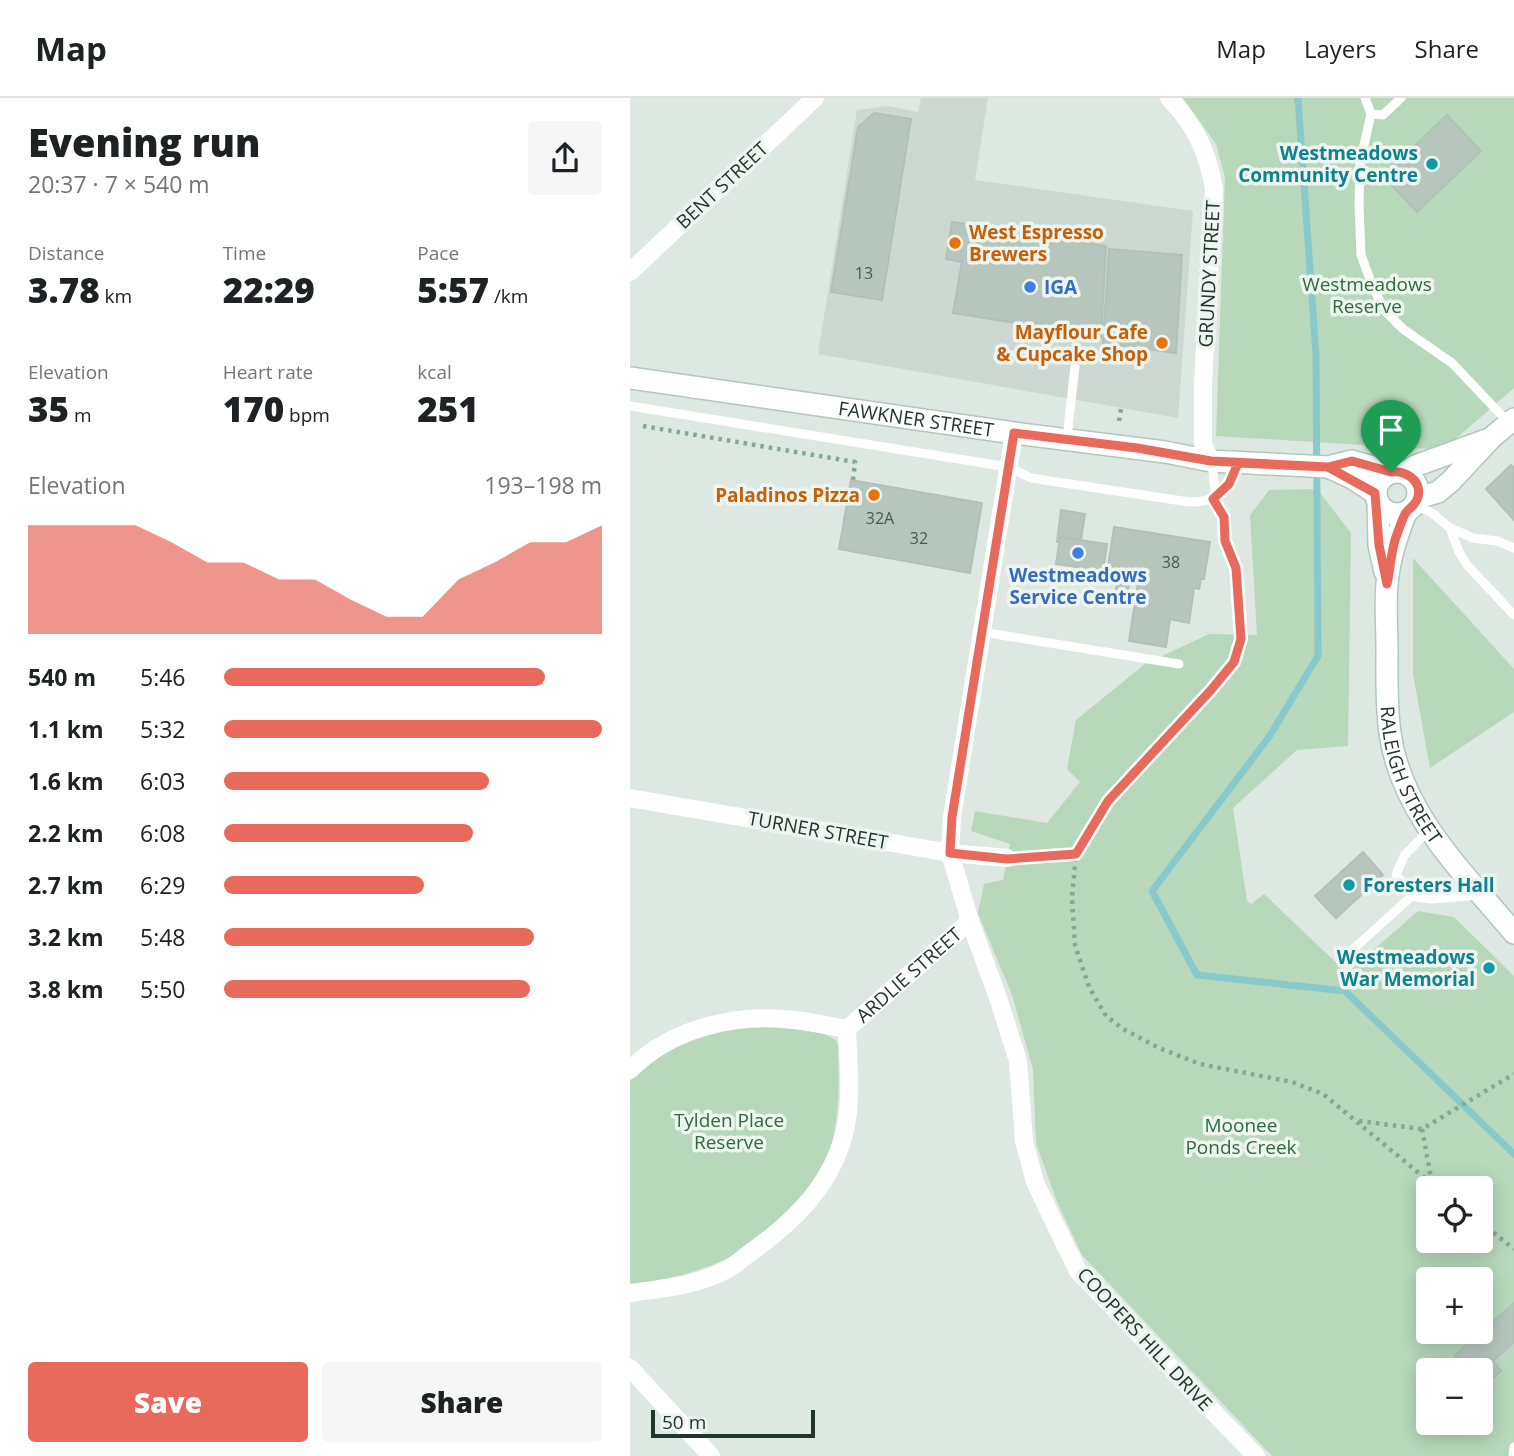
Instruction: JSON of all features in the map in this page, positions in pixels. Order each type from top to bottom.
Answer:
[{"type":"street","name":"BENT STREET","points":[[630,272],[815,98]]},
{"type":"street","name":"GRUNDY STREET","points":[[1170,98],[1200,138],[1210,163],[1214,189],[1203,383],[1203,444],[1211,461]]},
{"type":"street","name":"FAWKNER STREET","points":[[630,378],[1165,452],[1211,461],[1328,467],[1352,461],[1398,473]]},
{"type":"street","points":[[1491,438],[1380,480],[1376,497],[1387,512],[1393,514],[1438,492],[1491,438],[1512,421]]},
{"type":"street","name":"COOPERS HILL DRIVE","points":[[1014,433],[952,817],[950,853],[970,921],[1018,1061],[1024,1141],[1035,1182],[1078,1271],[1256,1456]]},
{"type":"street","name":"FAWKNER STREET","points":[[1328,467],[1376,497]]},
{"type":"street","points":[[1398,473],[1410,476],[1418,486],[1413,505]]},
{"type":"street","name":"RALEIGH STREET","points":[[1376,497],[1379,545],[1387,584]]},
{"type":"street","name":"RALEIGH STREET","points":[[1413,505],[1395,542],[1387,584],[1387,700],[1396,762],[1406,791],[1429,830],[1514,933]]},
{"type":"street","name":"TURNER STREET","points":[[630,798],[950,853],[1007,859]]},
{"type":"street","name":"ARDLIE STREET","points":[[847,1029],[970,921]]},
{"type":"street","points":[[630,1070],[663,1044],[694,1029],[733,1021],[792,1019],[847,1029],[849,1079],[846,1125],[830,1172],[804,1209],[727,1269],[679,1286],[630,1293]]},
{"type":"street","points":[[630,1368],[712,1456]]},
{"type":"lane","points":[[1365,98],[1371,114],[1360,163],[1359,205],[1361,255],[1372,285],[1384,310],[1403,329],[1452,363],[1512,421]]},
{"type":"lane","points":[[1371,114],[1383,115],[1401,98]]},
{"type":"lane","points":[[1067,440],[1075,366]]},
{"type":"lane","points":[[630,406],[1008,467],[1031,478],[1189,502],[1204,503],[1213,499],[1229,484],[1238,463]]},
{"type":"lane","points":[[1211,461],[1215,491],[1213,499]]},
{"type":"lane","points":[[1413,505],[1432,513],[1450,528],[1473,538],[1497,541],[1514,548]]},
{"type":"lane","points":[[1450,528],[1467,565],[1514,615]]},
{"type":"lane","points":[[982,632],[1180,664]]},
{"type":"lane","points":[[1429,830],[1404,856],[1396,875],[1416,897],[1433,899],[1482,895]]},
{"type":"lane","points":[[1349,953],[1414,894]]},
{"type":"lane","points":[[1513,1456],[1514,1447]]},
{"type":"path","points":[[1119,421],[1121,410]]},
{"type":"path","points":[[630,424],[855,462],[853,480]]},
{"type":"path","points":[[1213,499],[1224,517],[1225,541],[1236,568],[1241,639],[1234,662],[1108,801],[1076,854],[1072,898],[1075,945],[1089,987],[1106,1016],[1123,1029],[1200,1064],[1292,1082],[1323,1094],[1423,1176]]},
{"type":"path","points":[[1007,859],[1076,854]]},
{"type":"path","points":[[1358,1121],[1422,1129],[1514,1074]]},
{"type":"path","points":[[1422,1129],[1433,1176]]},
{"type":"path","points":[[1493,1232],[1514,1249]]},
{"type":"shaded area","points":[[921,98],[988,98],[975,180],[1193,211],[1178,418],[818,354],[857,110],[888,106],[918,112]]},
{"type":"green space","name":"Westmeadows Reserve","points":[[1183,98],[1514,98],[1514,388],[1443,450],[1216,436],[1225,178],[1216,144]]},
{"type":"green space","name":"Moonee Ponds Creek","points":[[1317,489],[1351,533],[1348,746],[1297,750],[1233,808],[1247,901],[1251,904],[1264,894],[1347,973],[1418,911],[1454,917],[1514,976],[1514,1456],[1272,1456],[1082,1255],[1056,1199],[1036,1143],[1033,1069],[1012,995],[978,913],[984,884],[1003,880],[1010,844],[971,831],[975,811],[1047,823],[1080,782],[1067,769],[1076,720],[1145,664],[1209,634],[1257,635],[1250,515],[1269,490]]},
{"type":"green space","points":[[1413,558],[1514,669],[1514,712],[1430,768],[1413,674]]},
{"type":"green space","name":"Tylden Place Reserve","points":[[770,1025],[823,1033],[836,1040],[838,1045],[836,1122],[831,1147],[822,1169],[796,1204],[747,1248],[690,1272],[661,1280],[630,1284],[630,1081],[662,1056],[694,1039],[729,1030]]},
{"type":"building","points":[[874,113],[911,119],[882,300],[831,292],[858,127]]},
{"type":"building","name":"Westmeadows Community Centre","points":[[1447,115],[1481,151],[1417,212],[1383,176]]},
{"type":"building","name":"IGA","points":[[952,222],[1106,246],[1101,337],[953,313],[962,262],[946,259]]},
{"type":"building","points":[[1109,249],[1182,255],[1176,353],[1103,343]]},
{"type":"building","points":[[1511,465],[1514,468],[1514,520],[1486,489]]},
{"type":"building","points":[[851,480],[982,503],[970,573],[839,549]]},
{"type":"building","points":[[1061,510],[1085,514],[1081,540],[1060,537],[1057,542]]},
{"type":"building","points":[[1114,527],[1210,542],[1204,579],[1201,579],[1199,589],[1194,588],[1189,623],[1170,619],[1166,647],[1129,641],[1139,576],[1135,574],[1134,583],[1129,583],[1126,603],[1114,602],[1117,581],[1106,580]]},
{"type":"building","points":[[1060,537],[1107,544],[1103,571],[1056,564]]},
{"type":"building","name":"Foresters Hall","points":[[1363,852],[1383,875],[1336,918],[1315,896]]},
{"type":"building","points":[[1514,1303],[1514,1342],[1493,1361],[1493,1358],[1458,1358],[1455,1355],[1467,1344],[1493,1344],[1493,1322]]},
{"type":"building","points":[[1493,1361],[1501,1371],[1493,1378]]},
{"type":"waterway","name":"Moonee Ponds Creek","points":[[1298,98],[1316,355],[1318,656],[1269,737],[1152,891],[1197,975],[1345,991],[1514,1154]]},
{"type":"place","name":"Westmeadows Community Centre","points":[[1432,164]]},
{"type":"place","name":"West Espresso Brewers","points":[[955,243]]},
{"type":"place","name":"IGA","points":[[1030,287]]},
{"type":"place","name":"Mayflour Cafe & Cupcake Shop","points":[[1162,343]]},
{"type":"place","name":"Paladinos Pizza","points":[[874,495]]},
{"type":"place","name":"Westmeadows Service Centre","points":[[1078,553]]},
{"type":"place","name":"Foresters Hall","points":[[1349,885]]},
{"type":"place","name":"Westmeadows War Memorial","points":[[1489,968]]},
{"type":"route","points":[[1391,472],[1352,461],[1328,467],[1238,463],[1229,484],[1213,499],[1224,517],[1224,537],[1236,568],[1241,639],[1234,662],[1108,801],[1076,854],[1007,859],[950,853],[952,817],[1014,433],[1137,448],[1211,461],[1328,467],[1375,493],[1378,502],[1379,545],[1387,584],[1395,542],[1406,512],[1415,505],[1419,492],[1415,480],[1410,476],[1391,472]]}]
